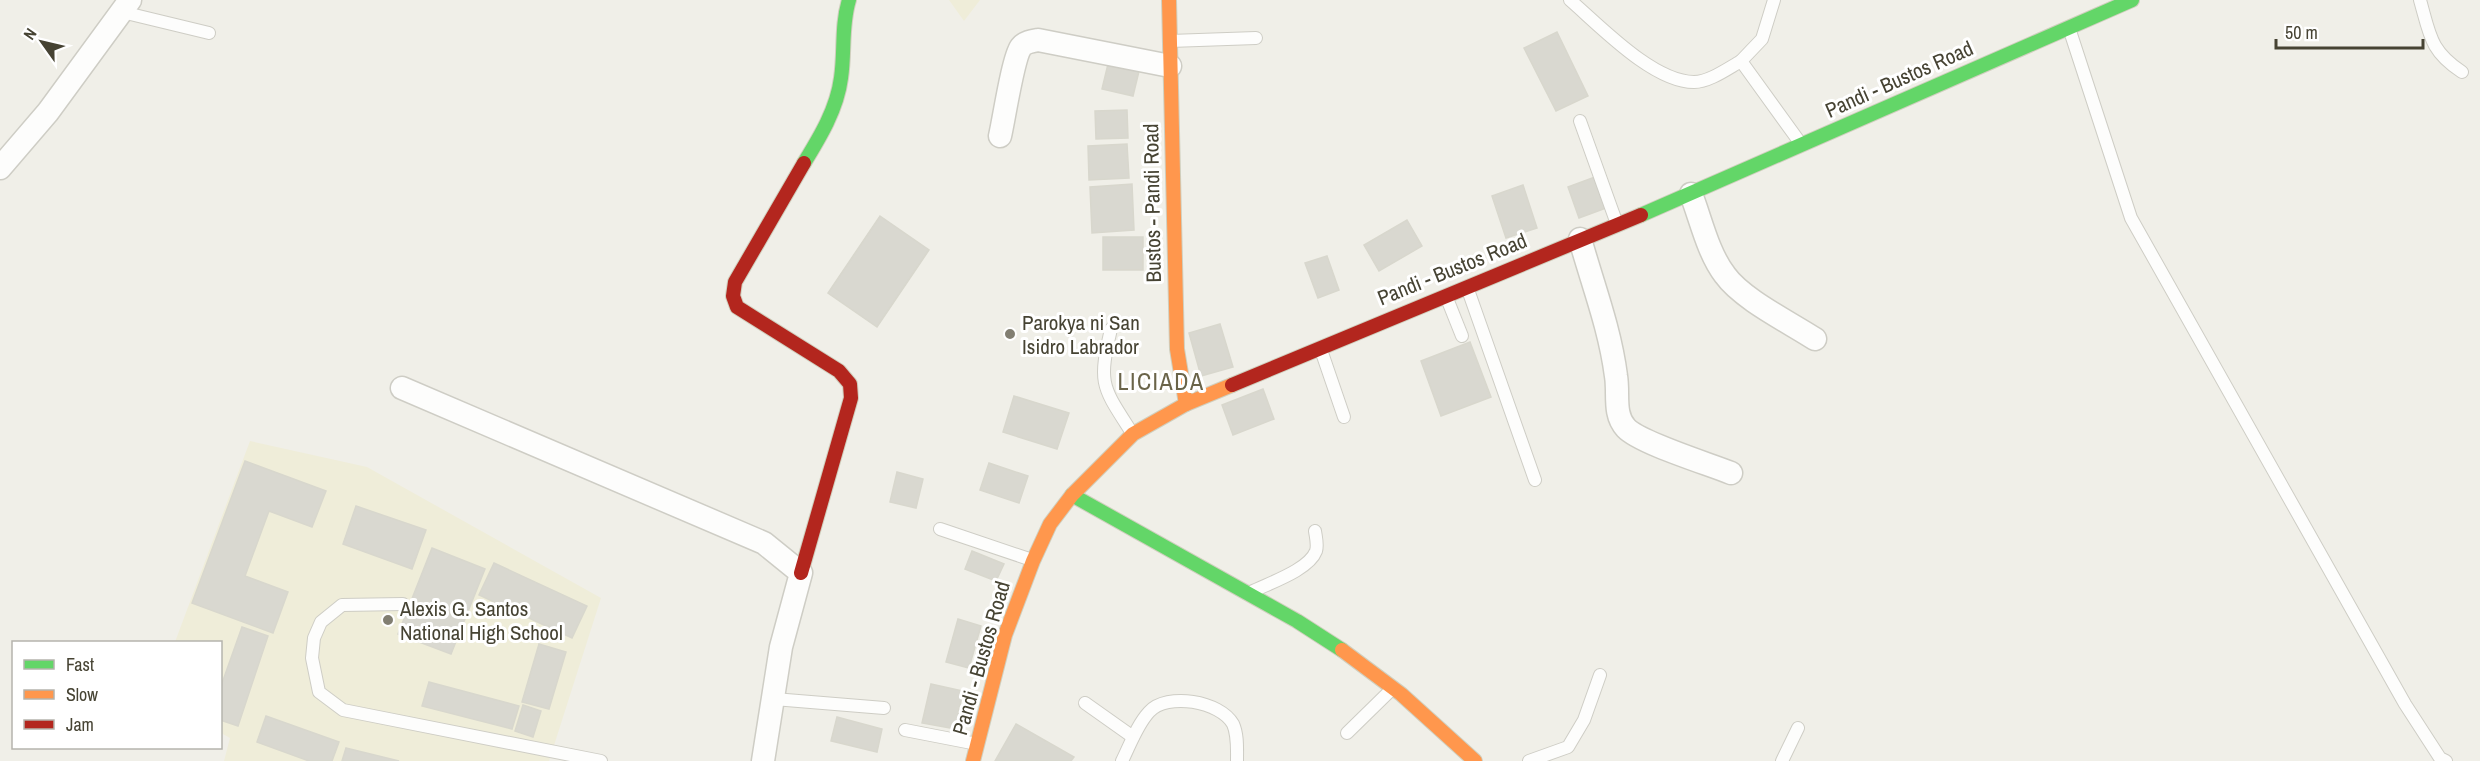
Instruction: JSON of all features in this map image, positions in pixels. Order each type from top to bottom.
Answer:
[{"type":"main road","points":[[801,573],[851,398],[850,384],[839,371],[737,307],[733,296],[735,282],[824,131],[832,111],[841,82],[845,19],[849,0]]},
{"type":"main road","name":"Bustos - Pandi Road","points":[[1169,0],[1168,41],[1177,349],[1186,404]]},
{"type":"main road","name":"Pandi - Bustos Road","points":[[976,756],[1005,635],[1033,561],[1050,524],[1072,495],[1133,434],[1186,404],[1445,294],[1691,194],[2069,27],[2103,6],[2132,0]]},
{"type":"main road","points":[[1072,495],[1297,621],[1357,660],[1393,688],[1474,761]]},
{"type":"street","points":[[0,168],[48,112],[126,6]]},
{"type":"street","points":[[1000,136],[1016,62],[1021,48],[1028,42],[1038,40],[1170,66]]},
{"type":"street","points":[[1691,194],[1717,262],[1725,276],[1740,291],[1815,339]]},
{"type":"street","points":[[1580,240],[1612,345],[1617,380],[1617,414],[1626,429],[1645,440],[1731,473]]},
{"type":"street","points":[[402,388],[754,538],[764,543],[801,573],[781,646],[763,761]]},
{"type":"lane","points":[[1570,0],[1637,58],[1663,75],[1694,82],[1713,76],[1741,61],[1762,39],[1774,0]]},
{"type":"lane","points":[[2420,0],[2434,46],[2444,60],[2462,72]]},
{"type":"lane","points":[[126,6],[209,33]]},
{"type":"lane","points":[[2069,27],[2131,218],[2405,704],[2440,758],[2445,761]]},
{"type":"lane","points":[[1168,41],[1256,38]]},
{"type":"lane","points":[[1741,61],[1801,145]]},
{"type":"lane","points":[[1580,121],[1617,224]]},
{"type":"lane","points":[[1467,286],[1535,480]]},
{"type":"lane","points":[[1445,294],[1462,336]]},
{"type":"lane","points":[[1111,329],[1103,361],[1102,380],[1133,434]]},
{"type":"lane","points":[[1320,346],[1344,417]]},
{"type":"lane","points":[[940,529],[1033,561]]},
{"type":"lane","points":[[1247,594],[1305,566],[1313,558],[1317,548],[1316,531]]},
{"type":"lane","points":[[403,604],[342,605],[321,622],[314,638],[312,658],[319,692],[343,710],[601,761]]},
{"type":"lane","points":[[1528,761],[1568,747],[1584,720],[1600,675]]},
{"type":"lane","points":[[1347,733],[1393,688]]},
{"type":"lane","points":[[774,699],[884,708]]},
{"type":"lane","points":[[1122,761],[1133,737],[1150,710],[1168,701],[1193,701],[1215,708],[1232,723],[1237,741],[1237,761]]},
{"type":"lane","points":[[1085,703],[1133,737]]},
{"type":"lane","points":[[1782,761],[1798,728]]},
{"type":"lane","points":[[905,730],[976,756]]},
{"type":"shaded area","points":[[949,0],[980,0],[964,21]]},
{"type":"shaded area","name":"Alexis G. Santos National High School","points":[[250,441],[367,467],[601,598],[549,761],[224,761],[230,738],[222,734],[222,641],[175,641]]},
{"type":"building","points":[[1557,32],[1588,96],[1556,111],[1524,48]]},
{"type":"building","points":[[1109,60],[1140,67],[1133,96],[1102,89]]},
{"type":"building","points":[[1127,110],[1128,138],[1096,139],[1095,111]]},
{"type":"building","points":[[1127,144],[1129,178],[1089,180],[1088,146]]},
{"type":"building","points":[[1595,177],[1606,208],[1579,218],[1568,187]]},
{"type":"building","points":[[1132,184],[1134,230],[1092,233],[1090,187]]},
{"type":"building","points":[[1523,185],[1537,228],[1506,238],[1492,196]]},
{"type":"building","points":[[880,216],[929,250],[877,327],[828,293]]},
{"type":"building","points":[[1407,220],[1422,246],[1379,271],[1364,245]]},
{"type":"building","points":[[1103,237],[1143,237],[1143,270],[1103,270]]},
{"type":"building","points":[[1327,256],[1339,290],[1318,298],[1305,263]]},
{"type":"building","points":[[1220,324],[1233,367],[1201,376],[1189,333]]},
{"type":"building","points":[[1470,342],[1491,397],[1441,416],[1421,361]]},
{"type":"building","points":[[1263,389],[1274,419],[1233,435],[1222,405]]},
{"type":"building","points":[[1014,396],[1069,413],[1057,449],[1003,432]]},
{"type":"building","points":[[245,461],[326,491],[312,527],[269,511],[245,576],[288,592],[273,633],[192,603]]},
{"type":"building","points":[[989,463],[1028,476],[1019,503],[980,490]]},
{"type":"building","points":[[897,472],[923,479],[916,508],[890,502]]},
{"type":"building","points":[[356,506],[426,530],[412,569],[343,544]]},
{"type":"building","points":[[432,548],[485,569],[451,654],[398,634]]},
{"type":"building","points":[[972,551],[1004,564],[996,581],[965,569]]},
{"type":"building","points":[[494,563],[587,606],[572,638],[479,595]]},
{"type":"building","points":[[958,619],[981,626],[969,668],[946,662]]},
{"type":"building","points":[[242,627],[268,636],[238,726],[222,721],[222,683]]},
{"type":"building","points":[[539,644],[566,652],[549,709],[522,702]]},
{"type":"building","points":[[429,682],[519,706],[512,729],[422,706]]},
{"type":"building","points":[[931,684],[963,691],[955,729],[922,723]]},
{"type":"building","points":[[523,705],[541,711],[533,737],[515,731]]},
{"type":"building","points":[[266,716],[339,742],[332,761],[309,761],[257,742]]},
{"type":"building","points":[[837,717],[882,729],[877,752],[831,741]]},
{"type":"building","points":[[1016,724],[1074,757],[1071,761],[995,761]]},
{"type":"building","points":[[346,748],[399,761],[342,761]]},
{"type":"traffic: fast","points":[[804,163],[836,101],[849,0]]},
{"type":"traffic: fast","points":[[1641,215],[2132,0]]},
{"type":"traffic: fast","points":[[1072,495],[1297,621],[1342,650]]},
{"type":"traffic: slow","points":[[1169,0],[1177,349],[1186,404]]},
{"type":"traffic: slow","points":[[973,761],[1005,635],[1033,561],[1050,524],[1072,495],[1133,434],[1186,404],[1232,385]]},
{"type":"traffic: slow","points":[[1342,650],[1401,694],[1475,761]]},
{"type":"traffic: jam","points":[[801,573],[851,398],[850,384],[839,371],[737,307],[733,296],[735,282],[804,163]]},
{"type":"traffic: jam","points":[[1232,385],[1641,215]]},
{"type":"place","name":"Parokya ni San Isidro Labrador","points":[[1010,334]]},
{"type":"place","name":"Alexis G. Santos National High School","points":[[388,620]]},
{"type":"district","name":"LICIADA","points":[[1161,381]]}]
